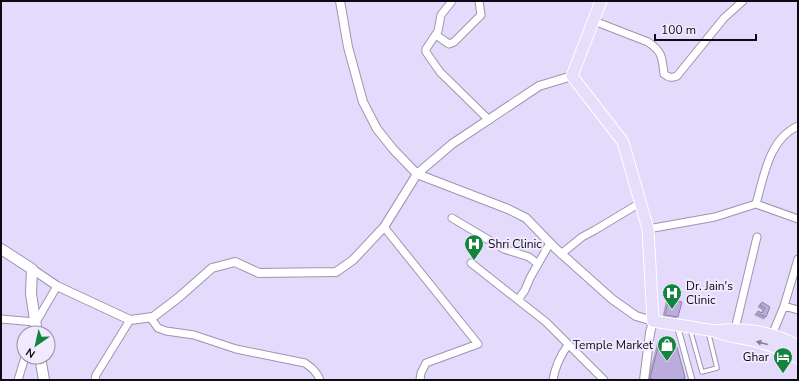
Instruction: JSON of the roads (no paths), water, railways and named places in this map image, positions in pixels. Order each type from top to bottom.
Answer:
[{"type":"main road","points":[[601,1],[572,76],[623,142],[648,229],[653,321],[711,330],[735,329],[772,335],[798,346]]},
{"type":"main road","points":[[5,252],[32,269],[31,294],[36,325]]},
{"type":"main road","points":[[711,330],[724,335],[749,339],[774,346],[798,358]]},
{"type":"main road","points":[[41,365],[44,380]]},
{"type":"street","points":[[340,1],[345,36],[363,102],[377,129],[393,149],[417,174],[508,209],[526,218],[561,254],[612,299],[636,316],[653,321],[644,380]]},
{"type":"street","points":[[452,1],[441,15],[438,31],[426,50],[427,56],[440,72],[489,120]]},
{"type":"street","points":[[436,35],[449,44],[454,42],[481,15],[479,1]]},
{"type":"street","points":[[594,21],[648,42],[654,46],[659,50],[662,58],[664,74],[672,78],[678,76],[724,18],[743,1]]},
{"type":"street","points":[[32,269],[57,286],[130,320],[153,317],[178,298],[212,268],[235,262],[259,273],[336,272],[353,260],[384,226],[417,174],[452,144],[539,86],[572,76]]},
{"type":"street","points":[[756,204],[769,160],[777,144],[785,134],[798,126]]},
{"type":"street","points":[[561,254],[582,237],[640,203]]},
{"type":"street","points":[[648,229],[715,217],[756,204],[798,219]]},
{"type":"street","points":[[452,218],[504,249],[529,257],[538,264]]},
{"type":"street","points":[[384,226],[478,344],[426,362],[420,373],[420,380]]},
{"type":"street","points":[[735,329],[757,237]]},
{"type":"street","points":[[518,300],[525,290],[530,278],[550,243]]},
{"type":"street","points":[[772,335],[797,269],[798,259]]},
{"type":"street","points":[[471,263],[546,322],[604,380]]},
{"type":"street","points":[[34,325],[57,286]]},
{"type":"street","points":[[784,306],[798,310]]},
{"type":"street","points":[[150,317],[158,328],[166,331],[194,335],[236,349],[305,363],[314,370],[320,380]]},
{"type":"street","points":[[1,319],[35,322]]},
{"type":"street","points":[[95,380],[96,375],[130,320]]},
{"type":"street","points":[[677,325],[692,380]]},
{"type":"street","points":[[553,380],[555,368],[568,345]]},
{"type":"street","points":[[18,380],[23,365]]},
{"type":"lane","points":[[689,327],[702,372],[717,368],[711,330]]},
{"type":"place","name":"Shri Clinic","points":[[474,261]]},
{"type":"place","name":"Dr. Jain's Clinic","points":[[672,310]]},
{"type":"place","name":"Temple Market","points":[[667,362]]},
{"type":"place","name":"Ghar","points":[[783,374]]}]
